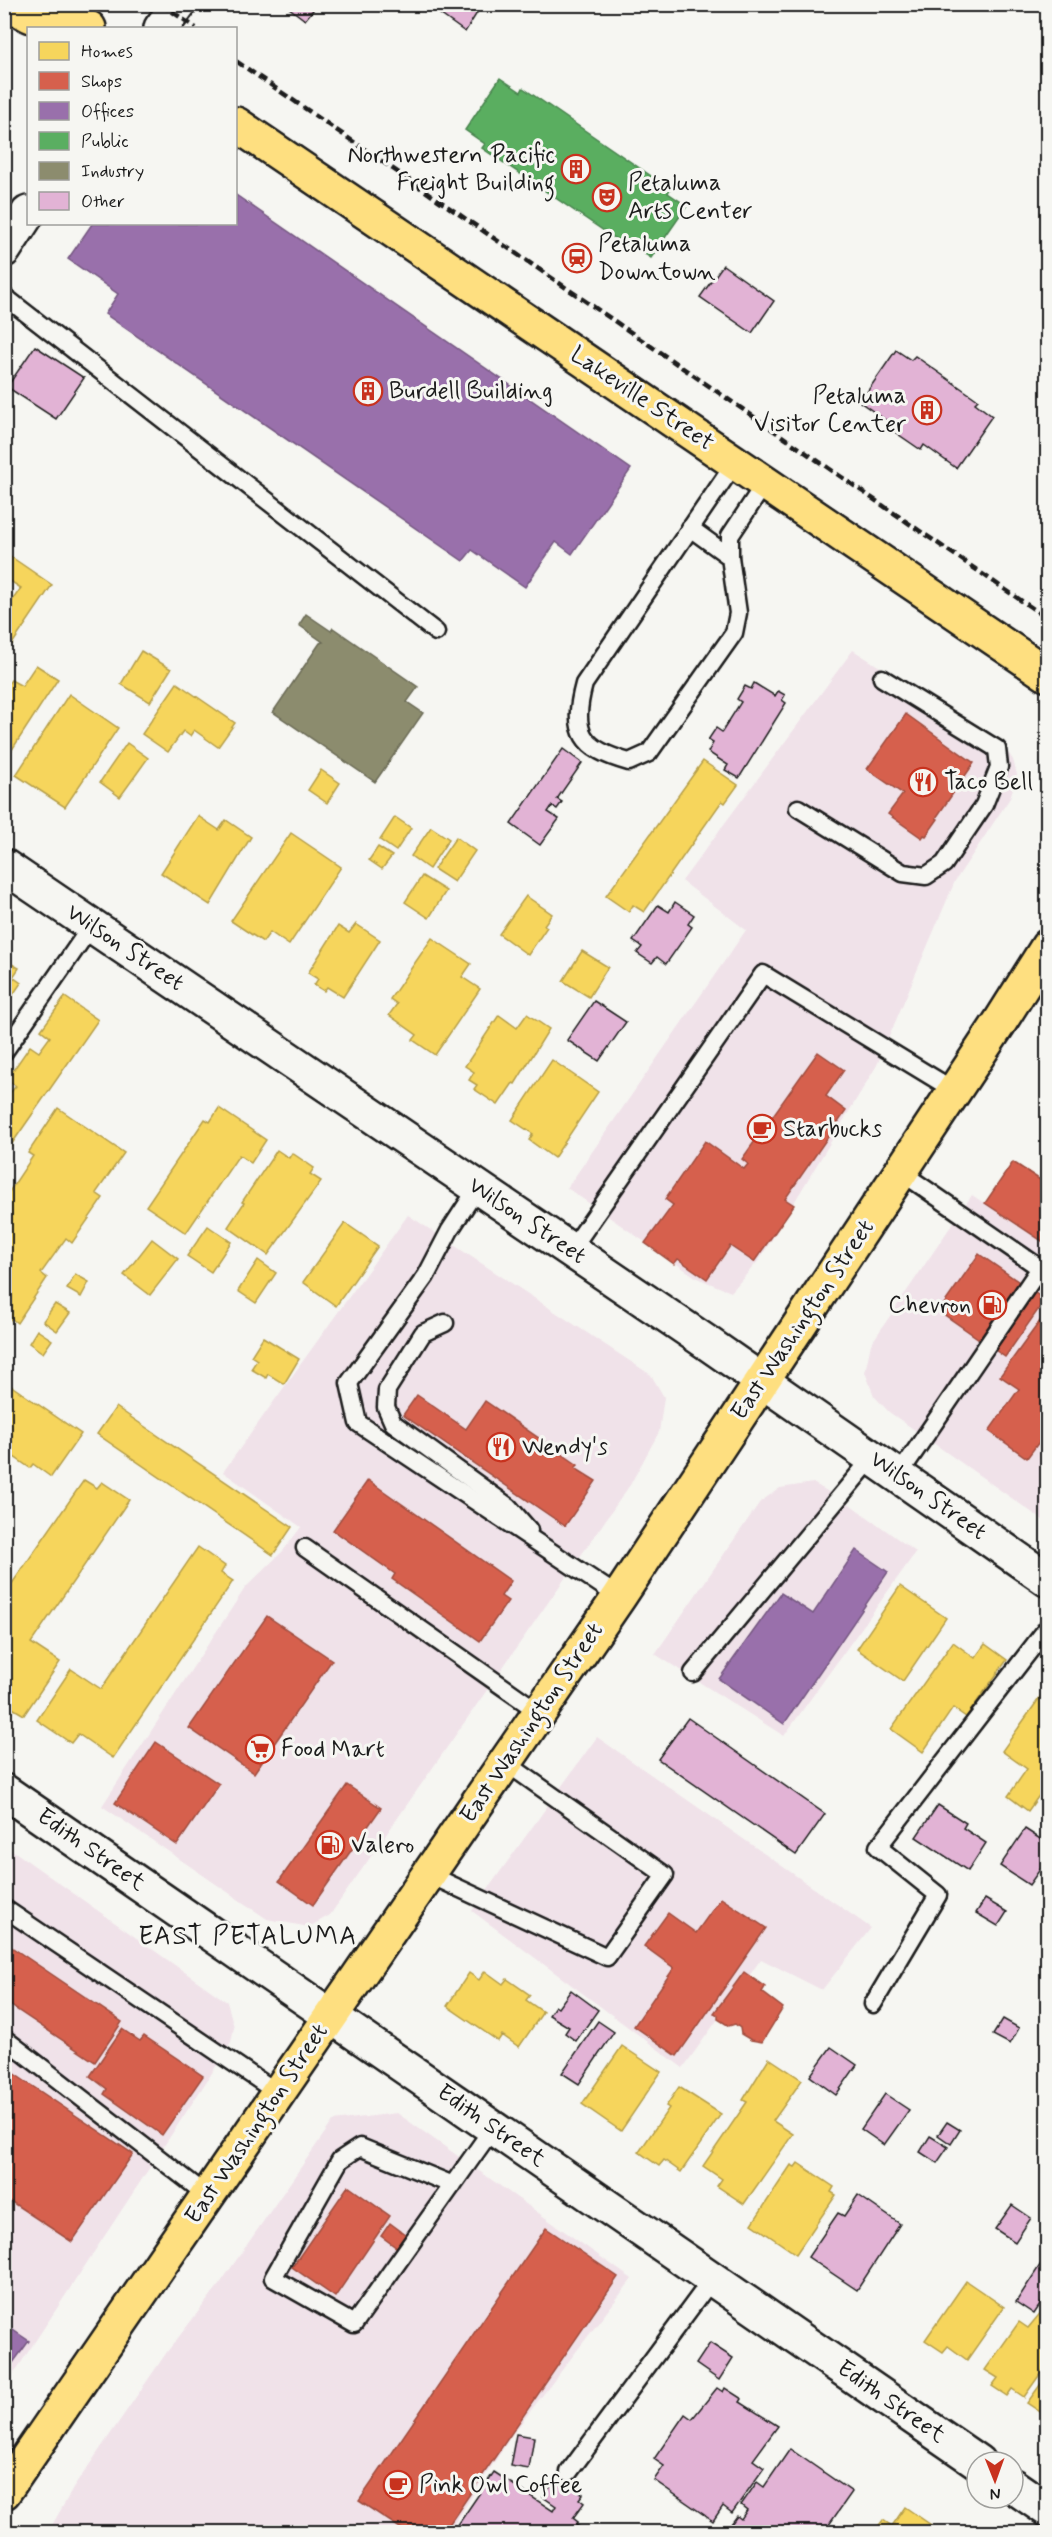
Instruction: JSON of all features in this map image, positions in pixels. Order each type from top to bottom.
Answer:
[{"type":"main road","points":[[11,4],[31,17],[48,21],[78,19]]},
{"type":"main road","name":"Lakeville Street","points":[[237,125],[1047,675]]},
{"type":"main road","name":"East Washington Street","points":[[4,2492],[619,1597],[955,1091],[1047,946]]},
{"type":"street","points":[[162,27],[179,4]]},
{"type":"street","points":[[4,250],[27,215]]},
{"type":"street","name":"Wilson Street","points":[[4,866],[763,1380],[1047,1580]]},
{"type":"street","name":"Edith Street","points":[[4,1791],[965,2453]]},
{"type":"street","points":[[1025,2494],[1047,2510]]},
{"type":"lane","points":[[4,296],[436,632]]},
{"type":"lane","points":[[735,463],[584,684],[577,710],[582,736],[603,755],[629,762],[649,753],[734,633],[738,613],[730,557],[730,536],[765,483]]},
{"type":"lane","points":[[690,528],[730,557]]},
{"type":"lane","points":[[798,808],[903,873],[926,876],[944,864],[984,805],[999,768],[997,749],[882,678]]},
{"type":"lane","points":[[4,1052],[92,925]]},
{"type":"lane","points":[[571,1250],[763,974],[955,1091]]},
{"type":"lane","points":[[693,1673],[885,1467],[1040,1268],[901,1172]]},
{"type":"lane","points":[[478,1187],[450,1230],[426,1276],[349,1383],[358,1423],[619,1597]]},
{"type":"lane","points":[[445,1323],[423,1333],[387,1390],[386,1407],[393,1423],[509,1507],[545,1548]]},
{"type":"lane","points":[[305,1548],[539,1712]]},
{"type":"lane","points":[[873,2004],[938,1895],[878,1847],[1047,1627]]},
{"type":"lane","points":[[428,1874],[607,1957],[665,1875],[505,1762]]},
{"type":"lane","points":[[4,1908],[278,2093]]},
{"type":"lane","points":[[4,2038],[208,2196]]},
{"type":"lane","points":[[453,2185],[360,2147],[340,2160],[273,2278],[354,2324],[453,2185],[493,2128]]},
{"type":"lane","points":[[569,2472],[712,2279]]},
{"type":"shaded area","points":[[853,650],[1003,745],[1013,760],[1017,775],[1010,798],[955,881],[877,1065],[760,1259],[731,1292],[697,1278],[567,1188],[746,930],[682,881]]},
{"type":"shaded area","points":[[972,1195],[1047,1245],[1047,1523],[889,1412],[874,1396],[865,1372],[871,1344]]},
{"type":"shaded area","points":[[408,1215],[651,1375],[664,1397],[659,1432],[630,1485],[330,1915],[309,1927],[267,1919],[102,1806],[245,1588],[283,1551],[301,1527],[223,1472]]},
{"type":"shaded area","points":[[813,1483],[848,1503],[916,1552],[784,1736],[655,1654],[760,1502],[780,1488]]},
{"type":"shaded area","points":[[597,1737],[871,1928],[822,1990],[761,1959],[749,1976],[744,1972],[714,2013],[718,2019],[683,2068],[472,1911]]},
{"type":"shaded area","points":[[5,1845],[227,2002],[234,2027],[231,2042],[210,2076],[5,2387]]},
{"type":"shaded area","points":[[397,2113],[632,2279],[512,2435],[449,2532],[48,2532],[74,2487],[167,2352],[219,2285],[333,2121]]},
{"type":"building: Homes","points":[[4,552],[52,585],[4,656],[4,612],[21,588],[4,577]]},
{"type":"building: Homes","points":[[141,651],[171,669],[150,702],[121,684]]},
{"type":"building: Homes","points":[[36,665],[58,679],[4,762],[4,683],[7,685],[11,680],[22,686]]},
{"type":"building: Homes","points":[[177,683],[235,723],[218,747],[194,730],[190,736],[183,731],[168,752],[142,734]]},
{"type":"building: Homes","points":[[69,694],[118,728],[65,807],[16,775]]},
{"type":"building: Homes","points":[[127,743],[148,758],[120,797],[100,782]]},
{"type":"building: Homes","points":[[703,761],[738,785],[725,803],[722,801],[644,912],[633,905],[629,912],[606,896]]},
{"type":"building: Homes","points":[[321,770],[340,783],[327,803],[308,790]]},
{"type":"building: Homes","points":[[198,816],[219,830],[226,820],[251,837],[210,905],[161,873]]},
{"type":"building: Homes","points":[[395,817],[411,828],[396,851],[380,840]]},
{"type":"building: Homes","points":[[431,827],[449,839],[429,869],[411,856]]},
{"type":"building: Homes","points":[[291,833],[341,867],[289,945],[270,932],[263,942],[231,921]]},
{"type":"building: Homes","points":[[456,837],[475,851],[454,882],[434,869]]},
{"type":"building: Homes","points":[[378,847],[392,856],[382,869],[369,860]]},
{"type":"building: Homes","points":[[422,876],[446,891],[429,918],[405,902]]},
{"type":"building: Homes","points":[[526,896],[552,914],[544,925],[547,927],[528,955],[499,934]]},
{"type":"building: Homes","points":[[356,924],[380,940],[343,997],[327,987],[324,991],[314,985],[318,979],[308,973],[338,926],[349,933]]},
{"type":"building: Homes","points":[[432,938],[471,964],[462,977],[480,989],[435,1055],[413,1040],[417,1035],[389,1015],[397,1004],[390,999]]},
{"type":"building: Homes","points":[[582,951],[608,967],[589,997],[563,981]]},
{"type":"building: Homes","points":[[10,963],[19,968],[13,977],[21,983],[4,1008],[4,964],[8,966]]},
{"type":"building: Homes","points":[[65,997],[98,1020],[4,1155],[4,1100],[16,1086],[7,1079],[30,1046],[39,1052],[50,1037],[41,1030]]},
{"type":"building: Homes","points":[[527,1014],[549,1029],[515,1084],[513,1083],[498,1105],[474,1089],[477,1085],[469,1080],[474,1072],[465,1066],[499,1015],[517,1028]]},
{"type":"building: Homes","points":[[552,1060],[598,1092],[554,1158],[529,1140],[533,1134],[512,1120]]},
{"type":"building: Homes","points":[[58,1108],[124,1153],[96,1193],[103,1198],[72,1243],[66,1238],[41,1273],[47,1278],[17,1323],[11,1318],[4,1328],[4,1189],[9,1192],[33,1156],[28,1153]]},
{"type":"building: Homes","points":[[219,1108],[266,1140],[251,1163],[239,1155],[186,1233],[146,1206],[205,1119],[210,1122]]},
{"type":"building: Homes","points":[[277,1150],[289,1158],[292,1153],[314,1168],[310,1174],[321,1181],[268,1255],[228,1227]]},
{"type":"building: Homes","points":[[345,1223],[378,1246],[336,1306],[303,1282]]},
{"type":"building: Homes","points":[[208,1226],[231,1242],[211,1272],[187,1256]]},
{"type":"building: Homes","points":[[152,1239],[178,1259],[150,1295],[124,1275]]},
{"type":"building: Homes","points":[[258,1260],[276,1273],[256,1303],[238,1291]]},
{"type":"building: Homes","points":[[75,1274],[89,1282],[81,1297],[67,1289]]},
{"type":"building: Homes","points":[[55,1304],[70,1313],[57,1331],[43,1321]]},
{"type":"building: Homes","points":[[37,1330],[52,1340],[43,1353],[29,1343]]},
{"type":"building: Homes","points":[[263,1337],[299,1359],[284,1384],[268,1374],[266,1378],[251,1369],[257,1360],[251,1356]]},
{"type":"building: Homes","points":[[10,1385],[81,1434],[51,1477],[33,1464],[30,1468],[4,1450],[4,1394]]},
{"type":"building: Homes","points":[[116,1407],[292,1527],[273,1555],[97,1434]]},
{"type":"building: Homes","points":[[84,1480],[97,1488],[102,1482],[129,1500],[31,1643],[60,1662],[24,1715],[4,1703],[4,1595]]},
{"type":"building: Homes","points":[[198,1547],[225,1566],[221,1573],[233,1581],[113,1758],[78,1734],[71,1743],[37,1720],[71,1669],[101,1689]]},
{"type":"building: Homes","points":[[900,1586],[946,1618],[903,1681],[857,1649]]},
{"type":"building: Homes","points":[[953,1642],[975,1658],[985,1644],[1007,1660],[966,1717],[953,1708],[923,1752],[891,1729]]},
{"type":"building: Homes","points":[[1043,1693],[1048,1696],[1048,1776],[1045,1780],[1048,1783],[1028,1811],[1008,1796],[1027,1769],[1002,1751]]},
{"type":"building: Homes","points":[[485,1971],[503,1984],[507,1979],[530,1995],[526,2000],[543,2012],[519,2047],[502,2035],[498,2041],[447,2006],[469,1973],[479,1980]]},
{"type":"building: Homes","points":[[622,2046],[661,2072],[621,2131],[582,2104]]},
{"type":"building: Homes","points":[[769,2058],[802,2080],[773,2121],[793,2134],[744,2204],[717,2186],[722,2179],[703,2166],[747,2102],[743,2100]]},
{"type":"building: Homes","points":[[679,2087],[721,2114],[681,2172],[664,2160],[659,2166],[639,2152],[669,2108],[666,2106]]},
{"type":"building: Homes","points":[[798,2163],[834,2187],[831,2192],[836,2195],[796,2254],[752,2224],[791,2165],[795,2167]]},
{"type":"building: Homes","points":[[966,2281],[1004,2307],[967,2360],[948,2346],[943,2352],[925,2340]]},
{"type":"building: Homes","points":[[1048,2304],[1048,2363],[1024,2397],[1012,2389],[1007,2396],[992,2386],[998,2378],[985,2370],[1019,2322],[1028,2328]]},
{"type":"building: Homes","points":[[1048,2374],[1048,2417],[1027,2403]]},
{"type":"building: Homes","points":[[905,2507],[931,2525],[926,2532],[874,2532],[883,2520],[892,2526]]},
{"type":"building: Homes","points":[[858,2525],[869,2532],[853,2532]]},
{"type":"building: Shops","name":"Taco Bell","points":[[906,714],[974,763],[936,818],[938,819],[922,838],[888,814],[903,794],[867,769]]},
{"type":"building: Shops","points":[[818,1052],[844,1070],[826,1096],[846,1111],[785,1199],[794,1205],[754,1262],[730,1246],[707,1279],[678,1259],[674,1264],[645,1243],[673,1205],[665,1199],[705,1141],[744,1169],[748,1164],[742,1159]]},
{"type":"building: Shops","points":[[1013,1162],[1048,1185],[1048,1245],[985,1203]]},
{"type":"building: Shops","name":"Chevron","points":[[979,1254],[1045,1300],[1005,1357],[939,1311]]},
{"type":"building: Shops","points":[[1048,1310],[1048,1371],[1043,1378],[1048,1382],[1048,1430],[1027,1458],[989,1431],[1019,1389],[1000,1376]]},
{"type":"building: Shops","name":"Wendy's","points":[[417,1395],[466,1429],[485,1401],[578,1465],[575,1468],[596,1481],[565,1526],[403,1415]]},
{"type":"building: Shops","points":[[368,1480],[511,1581],[501,1596],[508,1601],[480,1641],[392,1579],[395,1574],[333,1530]]},
{"type":"building: Shops","points":[[267,1616],[332,1660],[254,1773],[189,1728]]},
{"type":"building: Shops","points":[[156,1742],[219,1784],[177,1845],[115,1803]]},
{"type":"building: Shops","name":"Valero","points":[[347,1785],[381,1808],[313,1905],[279,1881]]},
{"type":"building: Shops","points":[[721,1898],[766,1928],[677,2056],[634,2026],[674,1968],[644,1946],[668,1913],[696,1933]]},
{"type":"building: Shops","points":[[4,1942],[122,2022],[95,2062],[4,2001]]},
{"type":"building: Shops","points":[[744,1972],[765,1987],[762,1992],[783,2008],[762,2042],[751,2040],[741,2034],[740,2028],[735,2024],[729,2026],[718,2019],[718,2015],[714,2013]]},
{"type":"building: Shops","points":[[122,2029],[140,2041],[144,2036],[203,2076],[162,2135],[104,2094],[107,2089],[90,2076]]},
{"type":"building: Shops","points":[[4,2067],[133,2154],[72,2242],[4,2197]]},
{"type":"building: Shops","points":[[348,2186],[390,2216],[335,2297],[292,2267]]},
{"type":"building: Shops","points":[[390,2223],[406,2235],[397,2248],[381,2236]]},
{"type":"building: Shops","points":[[546,2228],[618,2277],[444,2532],[406,2532],[359,2501]]},
{"type":"building: Offices","name":"Burdell Building","points":[[237,196],[631,469],[572,554],[556,542],[525,587],[472,550],[463,561],[105,314],[118,294],[68,259],[91,225],[237,225]]},
{"type":"building: Offices","points":[[856,1550],[888,1572],[784,1724],[719,1679],[781,1593],[813,1614]]},
{"type":"building: Offices","points":[[4,2324],[29,2341],[4,2375]]},
{"type":"building: Public","name":"Northwestern Pacific Freight Building","points":[[500,78],[521,92],[523,88],[670,189],[668,193],[687,206],[651,258],[631,245],[629,248],[482,148],[485,144],[465,130]]},
{"type":"building: Industry","points":[[306,614],[331,631],[333,628],[418,687],[407,702],[423,713],[375,782],[273,712],[320,643],[323,642],[299,625]]},
{"type":"building: Other","points":[[284,4],[306,4],[313,10],[305,20]]},
{"type":"building: Other","points":[[426,4],[465,4],[477,13],[465,32]]},
{"type":"building: Other","points":[[723,265],[774,301],[752,333],[700,297]]},
{"type":"building: Other","points":[[35,346],[84,378],[56,419],[7,387]]},
{"type":"building: Other","name":"Petaluma Visitor Center","points":[[896,350],[911,360],[915,356],[978,400],[975,403],[992,416],[956,468],[924,445],[921,450],[889,428],[891,424],[860,402]]},
{"type":"building: Other","points":[[754,683],[775,696],[778,691],[785,695],[782,700],[786,703],[739,778],[725,770],[728,765],[708,752],[713,743],[708,740],[716,728],[722,732],[741,702],[737,699],[745,686],[751,689]]},
{"type":"building: Other","points":[[563,749],[582,763],[557,799],[562,802],[557,809],[552,806],[548,812],[559,819],[540,845],[511,824]]},
{"type":"building: Other","points":[[675,902],[694,915],[688,924],[692,927],[666,964],[657,957],[652,963],[637,953],[642,947],[633,941],[658,905],[669,912]]},
{"type":"building: Other","points":[[594,1001],[626,1022],[599,1061],[567,1040]]},
{"type":"building: Other","points":[[688,1718],[825,1814],[796,1855],[658,1759]]},
{"type":"building: Other","points":[[938,1805],[966,1823],[963,1828],[986,1843],[968,1871],[916,1837]]},
{"type":"building: Other","points":[[1025,1829],[1048,1844],[1048,1858],[1029,1885],[1000,1866]]},
{"type":"building: Other","points":[[985,1899],[1007,1912],[998,1926],[976,1913]]},
{"type":"building: Other","points":[[571,1990],[598,2010],[576,2041],[565,2033],[569,2027],[549,2015],[555,2006],[558,2008]]},
{"type":"building: Other","points":[[1003,2019],[1019,2028],[1010,2044],[993,2035]]},
{"type":"building: Other","points":[[598,2021],[614,2032],[579,2084],[562,2073]]},
{"type":"building: Other","points":[[831,2047],[857,2065],[836,2095],[810,2076]]},
{"type":"building: Other","points":[[885,2094],[909,2110],[884,2145],[861,2129]]},
{"type":"building: Other","points":[[947,2122],[960,2130],[951,2144],[938,2135]]},
{"type":"building: Other","points":[[930,2136],[948,2147],[937,2163],[920,2152]]},
{"type":"building: Other","points":[[858,2195],[900,2224],[857,2290],[808,2257],[838,2213],[844,2216]]},
{"type":"building: Other","points":[[1012,2205],[1031,2218],[1015,2242],[995,2229]]},
{"type":"building: Other","points":[[1048,2253],[1048,2293],[1034,2314],[1016,2302]]},
{"type":"building: Other","points":[[710,2343],[733,2358],[719,2380],[696,2364]]},
{"type":"building: Other","points":[[717,2388],[723,2392],[725,2388],[742,2399],[740,2402],[778,2426],[753,2460],[764,2468],[732,2513],[723,2506],[713,2521],[654,2480],[664,2466],[654,2459],[685,2414],[692,2419]]},
{"type":"building: Other","points":[[516,2434],[534,2437],[529,2469],[510,2466]]},
{"type":"building: Other","points":[[790,2449],[852,2492],[824,2532],[725,2532],[737,2516],[741,2519],[747,2510],[741,2505],[757,2482],[764,2487]]},
{"type":"building: Other","points":[[494,2472],[553,2511],[556,2506],[543,2497],[558,2476],[583,2494],[579,2499],[584,2503],[573,2518],[578,2522],[576,2525],[587,2532],[453,2532]]},
{"type":"railway","points":[[161,4],[195,27]]},
{"type":"railway","points":[[237,62],[1048,619]]},
{"type":"place","name":"Northwestern Pacific Freight Building","points":[[576,169]]},
{"type":"place","name":"Petaluma Arts Center","points":[[607,197]]},
{"type":"place","name":"Petaluma Downtown","points":[[577,258]]},
{"type":"place","name":"Burdell Building","points":[[368,391]]},
{"type":"place","name":"Petaluma Visitor Center","points":[[927,410]]},
{"type":"place","name":"Taco Bell","points":[[923,782]]},
{"type":"place","name":"Starbucks","points":[[762,1129]]},
{"type":"place","name":"Chevron","points":[[992,1305]]},
{"type":"place","name":"Wendy's","points":[[501,1447]]},
{"type":"place","name":"Food Mart","points":[[260,1749]]},
{"type":"place","name":"Valero","points":[[330,1845]]},
{"type":"place","name":"Pink Owl Coffee","points":[[398,2485]]},
{"type":"district","name":"EAST PETALUMA","points":[[248,1937]]}]
